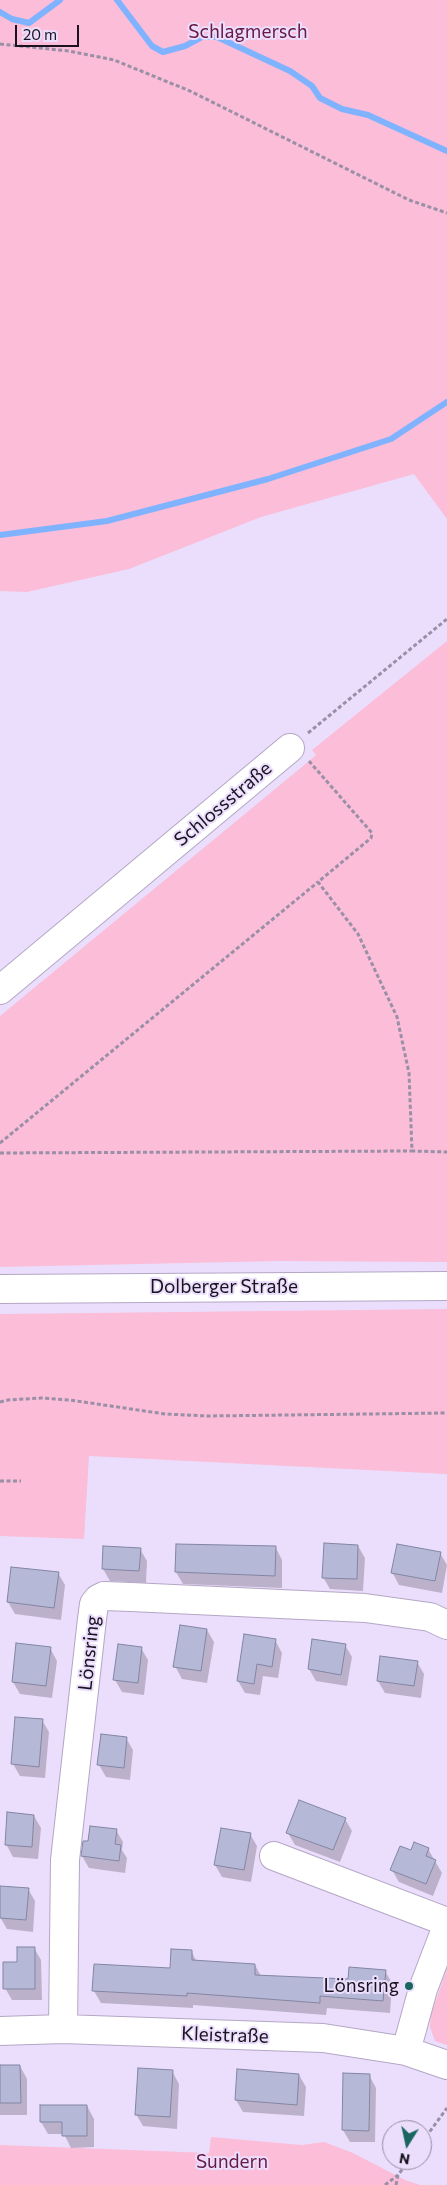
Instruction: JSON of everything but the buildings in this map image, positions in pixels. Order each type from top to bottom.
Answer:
[{"type":"street","name":"Schlossstraße","points":[[0,990],[294,744]]},
{"type":"street","name":"Dolberger Straße","points":[[0,1289],[447,1286]]},
{"type":"street","name":"Lönsring","points":[[63,2029],[65,1860],[92,1619],[94,1604],[98,1599],[104,1596],[366,1608],[430,1618],[447,1625]]},
{"type":"street","points":[[274,1856],[447,1924],[423,1989],[406,2051]]},
{"type":"street","name":"Kleistraße","points":[[0,2031],[63,2029],[323,2038],[406,2051],[447,2065]]},
{"type":"path","points":[[0,44],[69,51],[114,60],[190,92],[409,200],[447,213]]},
{"type":"path","points":[[0,1143],[371,838],[372,833],[294,744],[447,619]]},
{"type":"path","points":[[318,882],[358,934],[397,1017],[409,1073],[412,1151]]},
{"type":"path","points":[[0,1153],[447,1152]]},
{"type":"path","points":[[0,1402],[33,1399],[70,1400],[165,1414],[207,1416],[447,1412]]},
{"type":"path","points":[[0,1481],[21,1481]]},
{"type":"path","points":[[432,2128],[447,2108]]},
{"type":"path","points":[[385,2185],[402,2170]]},
{"type":"path","points":[[396,2185],[398,2175]]},
{"type":"green space","name":"Schlagmersch","points":[[0,0],[447,0],[447,519],[414,474],[261,517],[129,569],[27,592],[0,591]]},
{"type":"green space","points":[[447,641],[447,1262],[279,1261],[0,1267],[0,1016],[309,761],[316,755],[312,750]]},
{"type":"green space","points":[[447,1309],[447,1474],[89,1456],[84,1539],[0,1536],[0,1314]]},
{"type":"green space","points":[[447,1969],[447,2045],[435,2041],[430,2027],[431,2014]]},
{"type":"green space","name":"Sundern","points":[[211,2137],[302,2145],[324,2142],[353,2153],[382,2168],[382,2170],[420,2185],[0,2185],[0,2145],[209,2153]]},
{"type":"waterway","points":[[0,12],[12,19],[29,23],[60,0]]},
{"type":"waterway","points":[[117,0],[152,46],[163,52],[185,46],[202,37],[217,37],[290,71],[312,86],[320,98],[342,109],[368,115],[447,151]]},
{"type":"waterway","points":[[0,535],[107,521],[268,479],[391,439],[447,402]]},
{"type":"place","name":"Lönsring","points":[[409,1986]]}]
